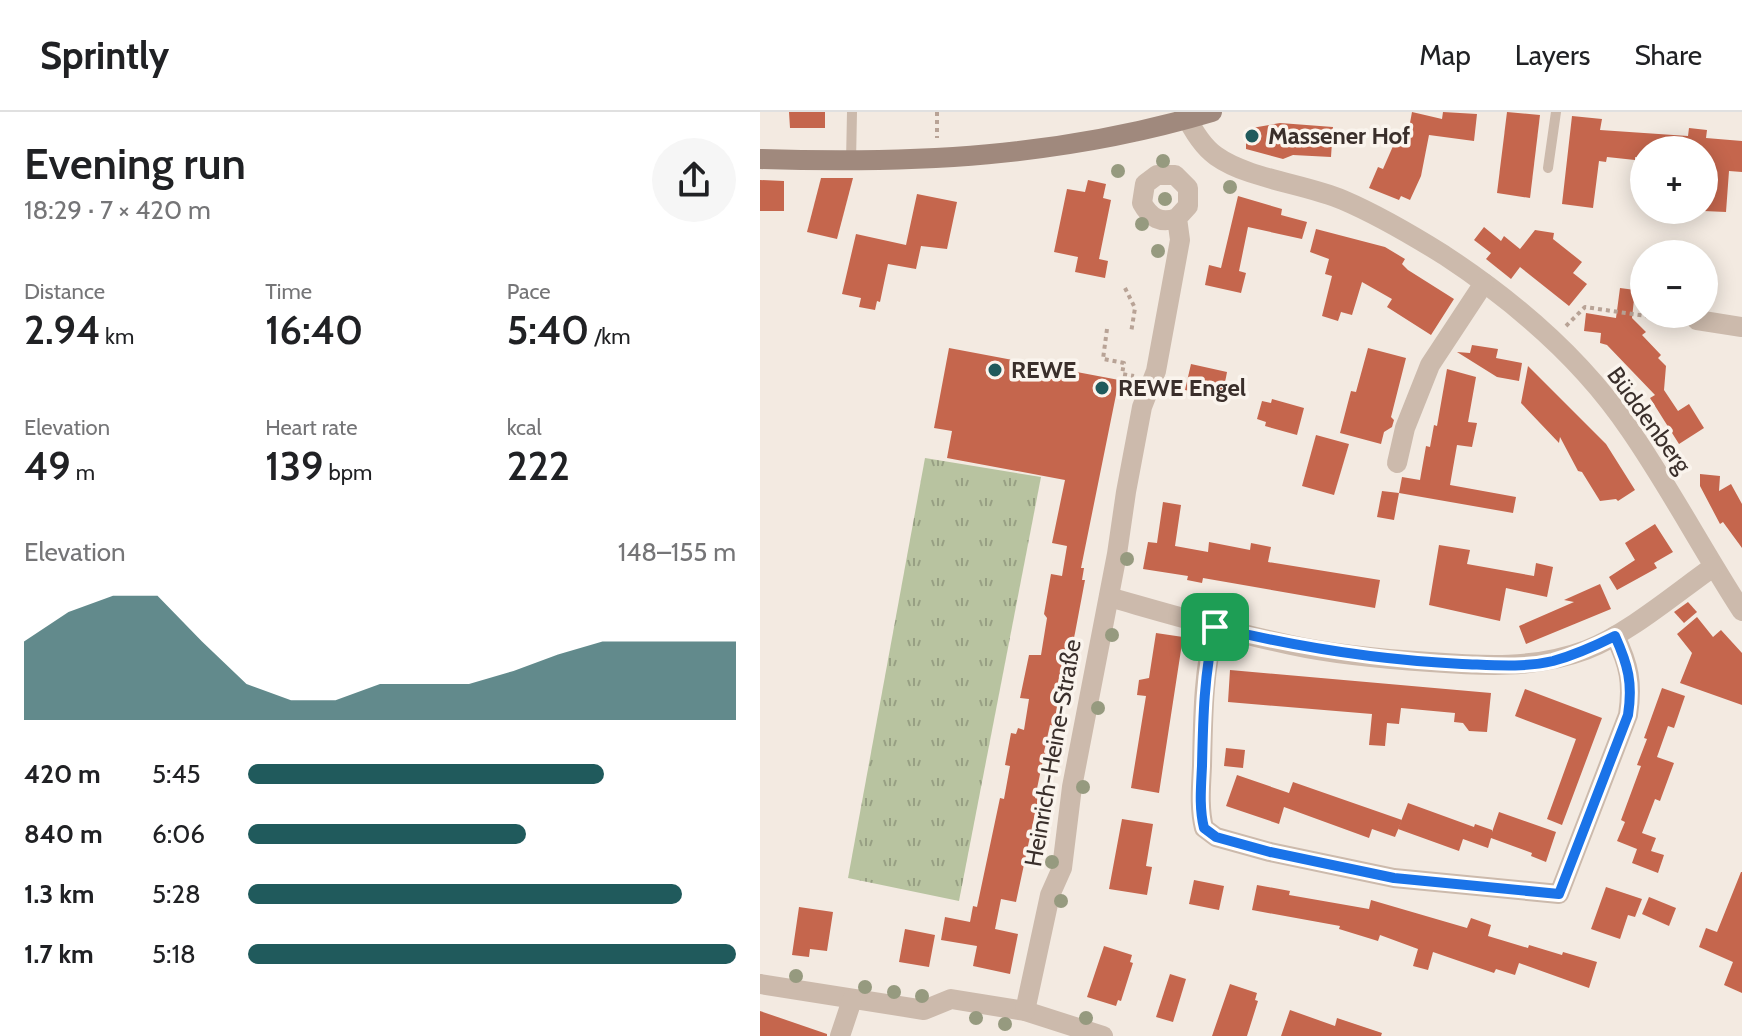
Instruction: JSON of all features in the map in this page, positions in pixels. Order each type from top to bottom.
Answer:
[{"type":"main road","points":[[760,159],[905,161],[1024,151],[1098,141],[1186,116],[1212,112]]},
{"type":"street","name":"Büddenberg","points":[[1186,116],[1206,147],[1217,157],[1237,167],[1341,199],[1403,231],[1484,283],[1553,341],[1628,428],[1742,611]]},
{"type":"street","name":"Heinrich-Heine-Straße","points":[[1025,1011],[1050,895],[1062,868],[1067,842],[1072,787],[1142,407],[1152,379],[1180,240],[1177,218]]},
{"type":"street","points":[[1397,463],[1405,428],[1430,365],[1484,283]]},
{"type":"street","points":[[1718,323],[1742,327]]},
{"type":"street","points":[[1109,597],[1294,646],[1380,659],[1516,666],[1564,657],[1615,636],[1713,567]]},
{"type":"street","points":[[1215,627],[1209,649],[1202,734],[1200,813],[1204,828],[1216,837],[1270,852],[1394,878],[1559,894],[1628,715],[1632,689],[1627,661],[1615,636]]},
{"type":"street","points":[[760,984],[924,1010],[951,999],[1025,1011],[1103,1036]]},
{"type":"street","points":[[840,1036],[852,1000]]},
{"type":"lane","points":[[851,162],[852,112]]},
{"type":"lane","points":[[1548,168],[1556,112]]},
{"type":"path","points":[[937,112],[937,145]]},
{"type":"path","points":[[1125,288],[1135,308],[1131,333]]},
{"type":"path","points":[[1553,341],[1585,307],[1630,314]]},
{"type":"path","points":[[1107,329],[1103,359],[1124,363],[1122,374],[1152,379]]},
{"type":"green space","points":[[925,458],[1041,477],[959,901],[848,878]]},
{"type":"building","points":[[789,112],[825,112],[825,128],[790,128]]},
{"type":"building","points":[[1412,112],[1442,119],[1443,112],[1477,114],[1474,141],[1429,135],[1421,176],[1410,200],[1401,196],[1399,200],[1369,188],[1378,167],[1383,169],[1397,137],[1407,139]]},
{"type":"building","points":[[1507,112],[1540,115],[1530,198],[1497,193]]},
{"type":"building","points":[[1572,116],[1602,119],[1600,130],[1688,136],[1630,136],[1630,159],[1607,157],[1606,162],[1599,161],[1593,208],[1562,204]]},
{"type":"building","points":[[1280,123],[1333,127],[1331,157],[1293,155],[1283,159],[1246,149],[1246,129]]},
{"type":"building","points":[[1689,128],[1707,130],[1706,136],[1688,136]]},
{"type":"building","points":[[1718,139],[1742,141],[1742,172],[1729,171],[1726,212],[1718,212]]},
{"type":"building","points":[[821,178],[853,178],[837,239],[807,232]]},
{"type":"building","points":[[760,180],[784,181],[784,211],[760,211]]},
{"type":"building","points":[[1088,180],[1106,184],[1103,198],[1111,200],[1099,259],[1108,261],[1105,278],[1075,272],[1078,257],[1054,252],[1067,189],[1085,192]]},
{"type":"building","points":[[917,194],[957,202],[947,249],[921,246],[916,269],[888,264],[880,302],[877,301],[875,310],[859,307],[861,298],[842,294],[856,234],[906,245]]},
{"type":"building","points":[[1238,196],[1282,209],[1281,215],[1307,222],[1302,239],[1248,227],[1239,271],[1246,273],[1241,293],[1205,285],[1209,265],[1221,268]]},
{"type":"building","points":[[1484,227],[1501,241],[1504,236],[1520,249],[1535,230],[1554,233],[1553,239],[1582,262],[1573,273],[1587,284],[1569,306],[1520,267],[1511,279],[1486,259],[1491,253],[1474,240]]},
{"type":"building","points":[[1316,229],[1385,247],[1405,259],[1402,264],[1408,270],[1454,299],[1431,335],[1387,307],[1392,299],[1362,282],[1352,315],[1341,312],[1338,321],[1322,316],[1332,276],[1325,274],[1329,259],[1310,252]]},
{"type":"building","points":[[1620,288],[1630,289],[1630,328],[1642,328],[1646,332],[1642,335],[1661,355],[1658,358],[1666,366],[1664,390],[1678,411],[1689,404],[1704,428],[1679,444],[1650,398],[1655,395],[1607,345],[1600,343],[1601,333],[1584,331],[1586,313],[1616,318]]},
{"type":"building","points":[[1472,345],[1498,349],[1496,358],[1522,363],[1519,381],[1497,377],[1457,352],[1470,353]]},
{"type":"building","points":[[949,348],[1119,380],[1081,568],[1084,568],[1082,580],[1085,580],[1069,661],[1066,660],[1056,726],[1050,725],[1044,752],[1048,758],[1043,760],[1016,902],[1001,899],[995,929],[1018,934],[1010,974],[973,966],[977,946],[941,940],[945,917],[970,922],[973,906],[977,907],[1000,798],[1004,799],[1010,766],[1005,765],[1011,733],[1016,734],[1018,728],[1024,730],[1029,699],[1020,698],[1029,655],[1041,655],[1051,574],[1062,576],[1067,546],[1052,543],[1065,480],[947,458],[952,431],[934,428]]},
{"type":"building","points":[[1368,348],[1406,358],[1391,417],[1394,420],[1392,427],[1384,432],[1381,444],[1340,433],[1351,391],[1356,392]]},
{"type":"building","points":[[1191,364],[1227,372],[1222,398],[1185,390]]},
{"type":"building","points":[[1528,366],[1606,444],[1635,490],[1618,501],[1600,501],[1582,472],[1578,471],[1560,437],[1559,443],[1521,403]]},
{"type":"building","points":[[1447,369],[1476,377],[1468,422],[1477,423],[1472,447],[1457,445],[1450,485],[1516,497],[1513,513],[1399,493],[1402,477],[1420,480],[1426,446],[1430,447],[1434,425],[1437,426]]},
{"type":"building","points":[[1272,399],[1304,408],[1297,435],[1265,426],[1266,422],[1257,419],[1262,401],[1271,403]]},
{"type":"building","points":[[1316,435],[1349,444],[1334,495],[1302,486]]},
{"type":"building","points":[[1700,474],[1720,476],[1719,491],[1731,484],[1742,504],[1742,548],[1723,522],[1720,524],[1700,486]]},
{"type":"building","points":[[1382,491],[1399,493],[1394,520],[1377,517]]},
{"type":"building","points":[[1163,502],[1181,505],[1175,546],[1208,552],[1209,542],[1250,550],[1251,543],[1271,547],[1268,562],[1380,580],[1375,608],[1203,578],[1202,583],[1187,580],[1188,576],[1143,569],[1148,542],[1157,543]]},
{"type":"building","points":[[1655,524],[1673,552],[1654,563],[1657,568],[1617,590],[1609,577],[1635,560],[1625,543]]},
{"type":"building","points":[[1439,545],[1470,550],[1467,564],[1534,576],[1536,563],[1553,567],[1547,597],[1506,588],[1500,621],[1429,605]]},
{"type":"building","points":[[1600,584],[1611,609],[1526,644],[1519,626],[1574,602],[1564,600]]},
{"type":"building","points":[[1688,602],[1697,612],[1684,623],[1674,612]]},
{"type":"building","points":[[1697,617],[1713,637],[1721,630],[1742,653],[1742,705],[1680,683],[1692,653],[1677,634]]},
{"type":"building","points":[[1156,633],[1183,637],[1159,793],[1131,788],[1146,696],[1137,695],[1139,680],[1149,678]]},
{"type":"building","points":[[1230,670],[1491,693],[1487,732],[1469,731],[1463,723],[1454,722],[1455,713],[1401,708],[1399,724],[1387,723],[1385,746],[1369,745],[1372,714],[1228,702]]},
{"type":"building","points":[[1662,688],[1685,696],[1674,728],[1668,726],[1657,757],[1674,763],[1660,801],[1655,799],[1642,833],[1656,838],[1651,851],[1664,855],[1658,873],[1632,863],[1637,849],[1617,841],[1625,822],[1621,820],[1641,766],[1637,765],[1647,739],[1644,738]]},
{"type":"building","points":[[1525,689],[1602,718],[1562,825],[1547,819],[1576,739],[1515,716]]},
{"type":"building","points":[[1226,748],[1245,750],[1243,768],[1224,766]]},
{"type":"building","points":[[1237,775],[1289,793],[1293,782],[1402,820],[1395,837],[1372,829],[1369,838],[1284,807],[1279,824],[1226,806]]},
{"type":"building","points":[[1408,803],[1492,832],[1499,812],[1556,832],[1546,862],[1531,856],[1532,853],[1491,838],[1488,848],[1463,839],[1459,851],[1398,829]]},
{"type":"building","points":[[1122,819],[1153,824],[1146,866],[1152,867],[1147,895],[1109,889]]},
{"type":"building","points":[[1741,872],[1742,993],[1724,985],[1733,962],[1699,947],[1706,928],[1717,932]]},
{"type":"building","points":[[1194,880],[1224,886],[1219,910],[1189,904]]},
{"type":"building","points":[[1257,885],[1290,891],[1289,895],[1369,909],[1371,900],[1467,928],[1471,918],[1491,925],[1488,936],[1597,962],[1589,988],[1519,963],[1515,975],[1496,969],[1494,973],[1433,952],[1428,970],[1413,966],[1418,949],[1380,935],[1378,941],[1339,929],[1340,926],[1252,910]]},
{"type":"building","points":[[1606,887],[1642,899],[1635,917],[1628,915],[1620,939],[1591,929]]},
{"type":"building","points":[[1649,897],[1676,908],[1669,926],[1642,914]]},
{"type":"building","points":[[799,907],[833,912],[827,951],[810,949],[809,957],[792,955]]},
{"type":"building","points":[[905,929],[935,935],[929,967],[899,962]]},
{"type":"building","points":[[1104,946],[1132,955],[1130,962],[1133,963],[1121,1001],[1118,1000],[1116,1006],[1087,997]]},
{"type":"building","points":[[1170,974],[1186,979],[1173,1022],[1156,1017]]},
{"type":"building","points":[[1230,984],[1257,993],[1255,1000],[1258,1001],[1247,1036],[1212,1036]]},
{"type":"building","points":[[1290,1010],[1335,1026],[1337,1018],[1382,1033],[1381,1036],[1281,1036]]},
{"type":"building","points":[[760,1011],[827,1034],[827,1036],[760,1036]]},
{"type":"place","name":"Massener Hof","points":[[1252,136]]},
{"type":"place","name":"REWE","points":[[995,370]]},
{"type":"place","name":"REWE Engel","points":[[1102,388]]},
{"type":"route","points":[[1215,627],[1294,646],[1380,659],[1516,666],[1551,661],[1615,636],[1627,661],[1632,689],[1628,715],[1559,894],[1448,885],[1334,867],[1216,837],[1204,828],[1200,813],[1202,734],[1209,649],[1215,627]]}]
